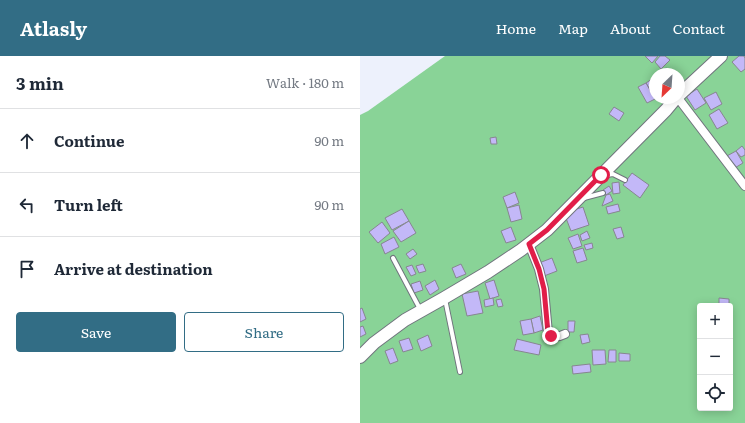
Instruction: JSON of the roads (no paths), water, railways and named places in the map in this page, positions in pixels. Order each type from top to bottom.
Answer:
[{"type":"street","points":[[685,89],[720,56]]},
{"type":"street","points":[[685,103],[745,186]]},
{"type":"street","points":[[360,357],[374,343],[405,320],[488,272],[521,250],[547,230],[671,104]]},
{"type":"street","points":[[529,244],[539,269],[544,289],[548,333],[551,336],[559,337],[565,334]]},
{"type":"lane","points":[[601,175],[613,174],[625,180]]},
{"type":"lane","points":[[576,200],[603,193]]},
{"type":"lane","points":[[393,258],[421,311]]},
{"type":"lane","points":[[444,298],[460,372]]}]
